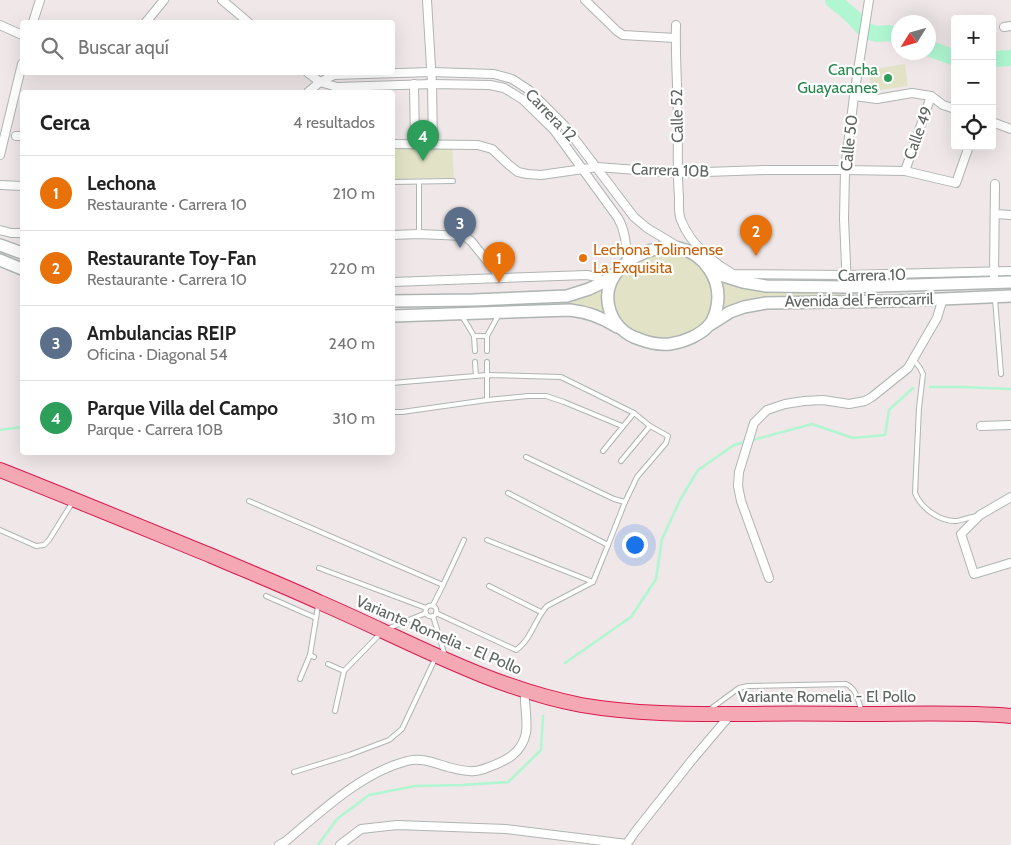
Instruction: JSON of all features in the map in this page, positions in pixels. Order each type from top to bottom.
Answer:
[{"type":"highway","name":"Variante Romelia - El Pollo","points":[[0,470],[75,499],[319,602],[484,676],[525,691],[568,702],[640,713],[989,714],[1011,716]]},
{"type":"main road","points":[[0,244],[20,252]]},
{"type":"main road","points":[[395,316],[554,310],[582,311],[604,319],[636,338],[646,342],[670,344],[692,337],[710,324],[716,310],[718,296],[716,282],[710,269],[697,257],[681,249],[667,247],[639,254],[627,262],[612,279],[608,292],[609,306],[615,321],[626,332]]},
{"type":"main road","points":[[0,260],[20,268]]},
{"type":"main road","name":"Avenida del Ferrocarril","points":[[710,269],[717,274],[743,282],[766,286],[847,287],[994,277],[1011,282]]},
{"type":"main road","points":[[395,302],[567,296],[590,289],[616,274]]},
{"type":"main road","name":"Avenida del Ferrocarril","points":[[710,324],[730,312],[766,303],[896,301],[1011,296]]},
{"type":"street","points":[[34,20],[40,0]]},
{"type":"street","points":[[148,20],[164,0]]},
{"type":"street","points":[[222,0],[246,20]]},
{"type":"street","points":[[427,0],[434,144]]},
{"type":"street","points":[[585,0],[623,35],[675,38]]},
{"type":"street","name":"Calle 50","points":[[847,287],[844,219],[845,170],[869,0]]},
{"type":"street","points":[[0,25],[20,34]]},
{"type":"street","name":"Calle 52","points":[[676,25],[677,173],[680,218],[696,245],[707,256],[733,274]]},
{"type":"street","points":[[0,155],[20,72]]},
{"type":"street","name":"Carrera 12","points":[[395,73],[494,74],[512,79],[529,90],[564,125],[634,217],[647,228],[681,249]]},
{"type":"street","name":"Carrera 12","points":[[312,75],[320,82],[337,87],[414,84],[490,85],[504,88],[522,98],[554,130],[622,225],[627,262]]},
{"type":"street","name":"Carrera 12","points":[[320,82],[334,75]]},
{"type":"street","points":[[310,90],[320,82]]},
{"type":"street","points":[[414,84],[415,144]]},
{"type":"street","points":[[522,98],[529,90]]},
{"type":"street","points":[[854,96],[877,99],[912,93],[931,96],[951,107]]},
{"type":"street","name":"Calle 49","points":[[905,171],[931,96]]},
{"type":"street","points":[[996,123],[1011,129]]},
{"type":"street","name":"Carrera 10B","points":[[395,144],[486,146],[518,172],[541,175],[597,167],[677,173],[845,170],[905,171],[956,183],[968,150]]},
{"type":"street","points":[[994,277],[995,184]]},
{"type":"street","points":[[0,185],[20,186]]},
{"type":"street","points":[[995,214],[1011,215]]},
{"type":"street","points":[[0,230],[20,233]]},
{"type":"street","points":[[395,235],[464,236],[471,241],[501,278]]},
{"type":"street","name":"Carrera 10","points":[[733,274],[994,277],[1011,271]]},
{"type":"street","points":[[395,282],[587,275],[604,282]]},
{"type":"street","points":[[768,578],[741,501],[738,486],[739,472],[754,424],[767,410],[785,404],[823,400],[849,404],[865,401],[872,397],[908,368],[914,360],[937,318],[943,298]]},
{"type":"street","points":[[981,426],[1011,425]]},
{"type":"street","points":[[1010,563],[974,574],[961,534],[980,515],[1011,497]]},
{"type":"street","points":[[279,845],[346,790],[391,765],[410,760],[425,760],[455,769],[476,772],[510,758],[518,751],[526,733],[525,691]]},
{"type":"street","points":[[340,845],[361,829],[397,825],[506,829],[626,844],[731,714]]},
{"type":"lane","points":[[395,182],[453,181]]},
{"type":"lane","points":[[419,182],[419,234]]},
{"type":"lane","points":[[995,296],[1001,374]]},
{"type":"lane","points":[[487,351],[487,336],[500,312]]},
{"type":"lane","points":[[461,314],[474,336],[475,351]]},
{"type":"lane","points":[[474,336],[487,336]]},
{"type":"lane","points":[[914,360],[923,374],[915,493],[919,502],[935,515],[944,519],[956,521],[980,515]]},
{"type":"lane","points":[[475,362],[476,376]]},
{"type":"lane","points":[[487,362],[487,400]]},
{"type":"lane","points":[[319,568],[426,610],[428,615],[434,615],[516,650],[522,646],[541,612],[547,606],[594,582],[625,502],[637,477],[666,442],[668,436],[650,426],[634,413],[561,378],[476,376],[395,383]]},
{"type":"lane","points":[[395,412],[487,400],[546,396],[622,426]]},
{"type":"lane","points":[[602,451],[634,413]]},
{"type":"lane","points":[[621,461],[650,426]]},
{"type":"lane","points":[[526,458],[614,499],[625,502]]},
{"type":"lane","points":[[508,493],[608,545]]},
{"type":"lane","points":[[0,530],[36,546],[44,545],[75,499]]},
{"type":"lane","points":[[249,501],[443,585]]},
{"type":"lane","points":[[335,711],[344,671],[383,631],[426,610],[432,605],[464,540]]},
{"type":"lane","points":[[486,540],[594,582]]},
{"type":"lane","points":[[488,586],[541,612]]},
{"type":"lane","points":[[266,596],[316,618]]},
{"type":"lane","points":[[300,679],[310,655],[319,602]]},
{"type":"lane","points":[[294,772],[390,740],[402,728],[441,658],[434,615],[436,608],[432,605]]},
{"type":"lane","points":[[310,655],[314,657]]},
{"type":"lane","points":[[328,664],[344,671]]},
{"type":"lane","points":[[704,714],[739,688],[748,686],[846,684],[855,691],[863,714]]},
{"type":"green space","name":"Cancha Guayacanes","points":[[905,64],[908,86],[872,91],[868,70]]},
{"type":"green space","points":[[395,144],[452,144],[454,178],[395,179]]},
{"type":"green space","points":[[667,247],[743,282],[847,287],[850,301],[756,304],[702,331],[658,344],[604,319],[554,309],[553,297],[567,296],[621,267]]},
{"type":"waterway","points":[[833,0],[866,31],[877,34],[891,34]]},
{"type":"waterway","points":[[936,51],[951,57]]},
{"type":"waterway","points":[[996,59],[1011,58]]},
{"type":"waterway","points":[[930,387],[1011,389]]},
{"type":"waterway","points":[[565,663],[631,617],[656,579],[662,539],[680,500],[698,470],[734,445],[812,424],[853,438],[885,435],[889,410],[913,388]]},
{"type":"waterway","points":[[0,430],[20,427]]},
{"type":"waterway","points":[[318,845],[337,819],[369,795],[415,786],[508,782],[541,750],[543,716]]},
{"type":"place","name":"Cancha Guayacanes","points":[[888,78]]},
{"type":"place","name":"Parque Villa del Campo","points":[[423,161]]},
{"type":"place","name":"Ambulancias REIP","points":[[460,248]]},
{"type":"place","name":"Restaurante Toy-Fan","points":[[756,256]]},
{"type":"place","name":"Lechona Tolimense La Exquisita","points":[[583,258]]},
{"type":"place","name":"Lechona","points":[[499,283]]}]
